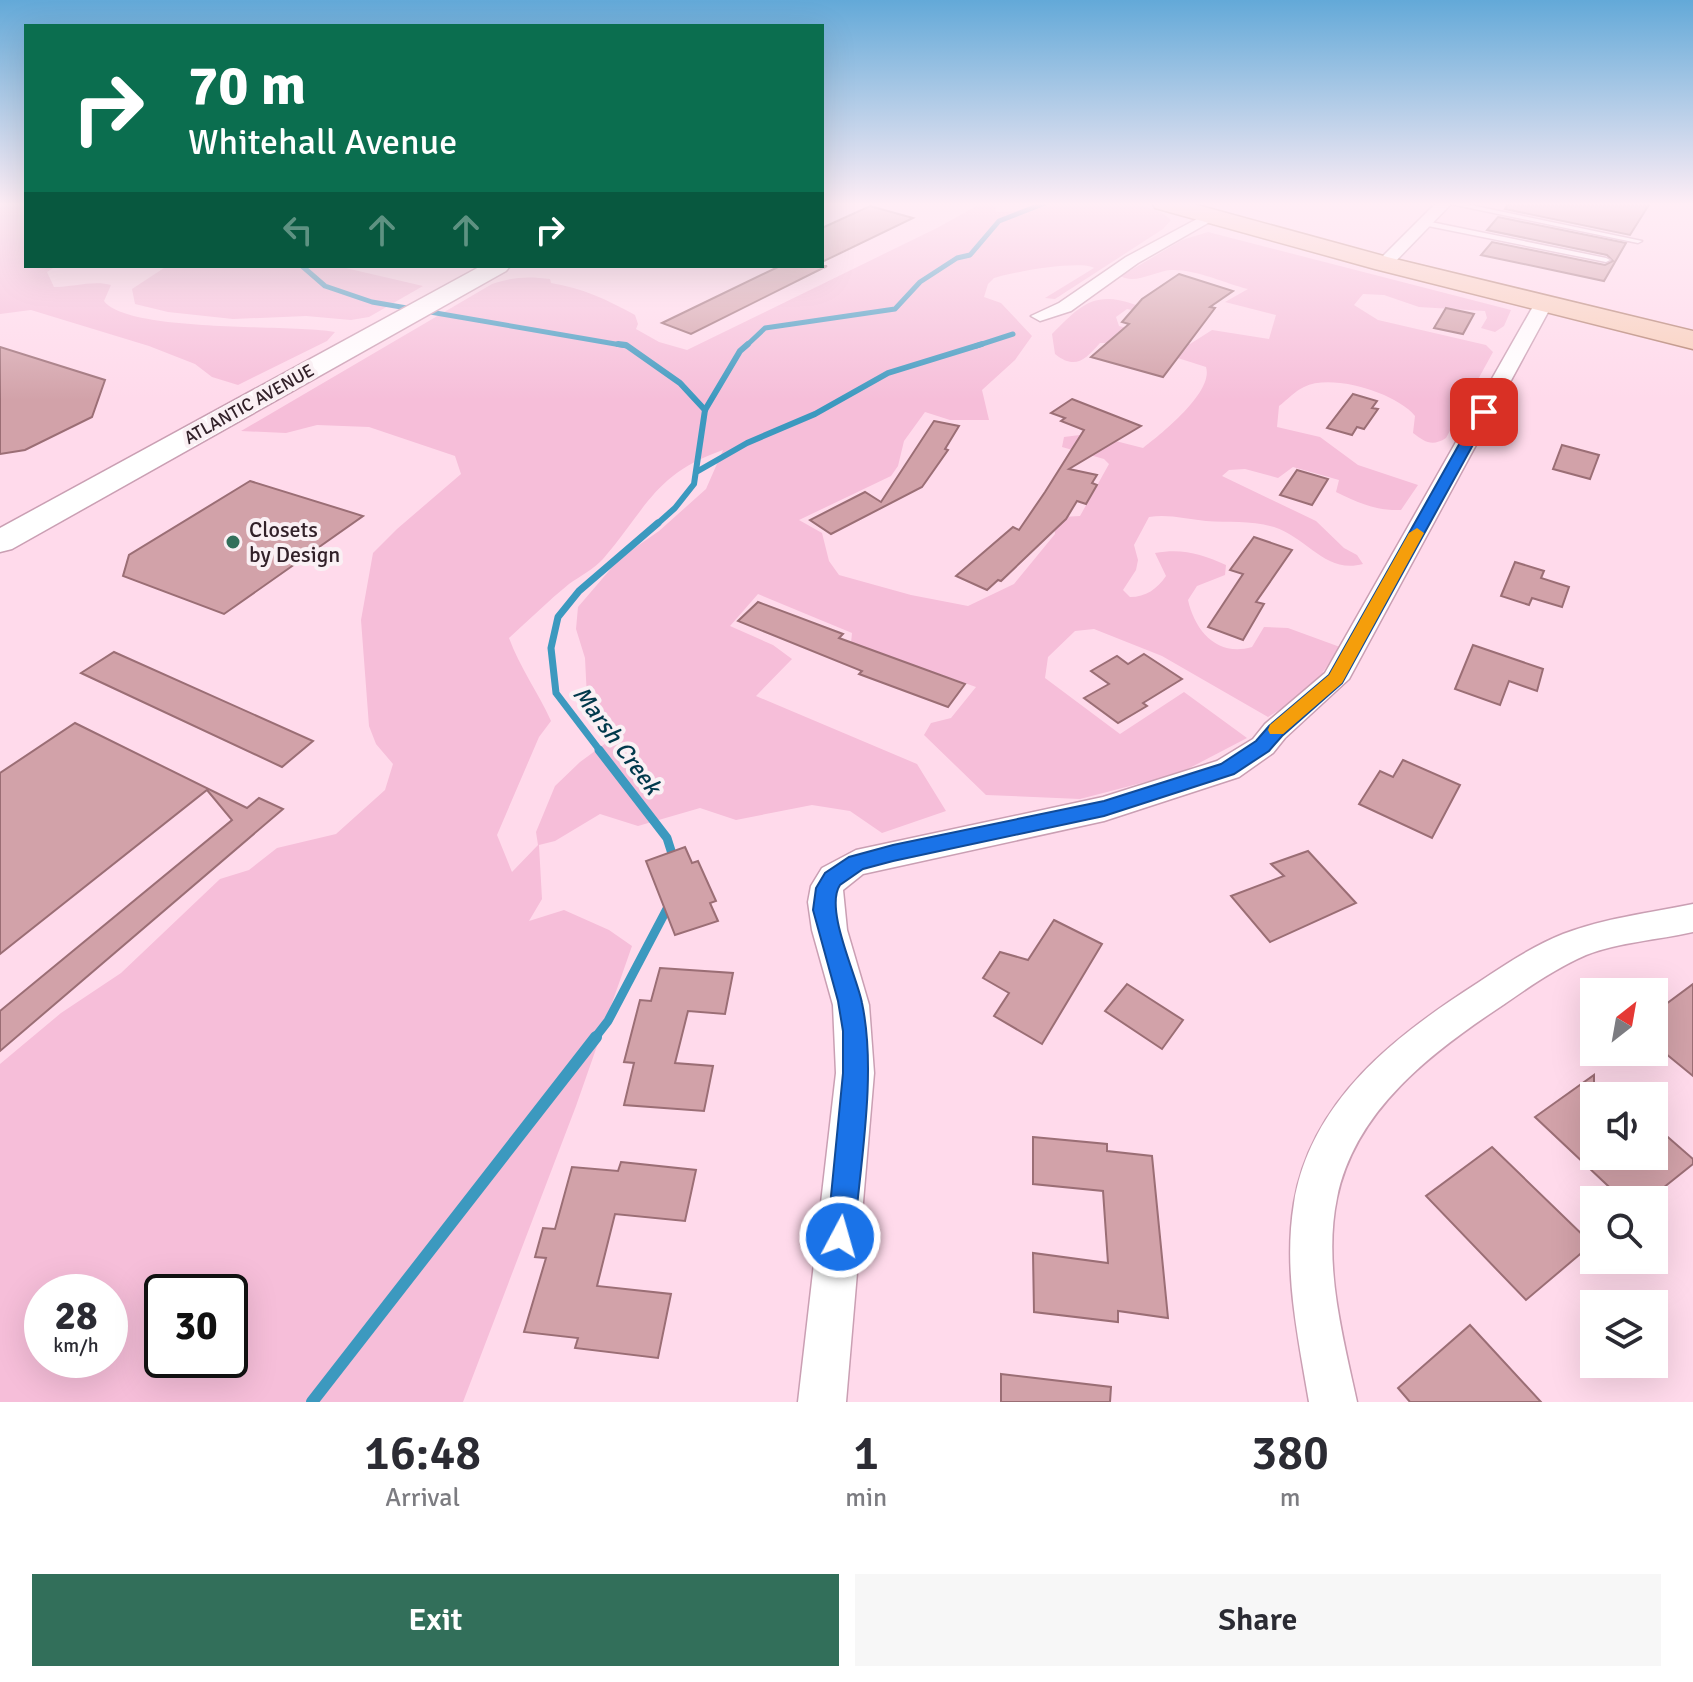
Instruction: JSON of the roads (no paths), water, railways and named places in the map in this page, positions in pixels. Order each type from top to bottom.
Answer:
[{"type":"main road","name":"ATLANTIC AVENUE","points":[[0,542],[494,268]]},
{"type":"main road","points":[[1402,268],[1693,340]]},
{"type":"street","points":[[1040,316],[1065,307],[1120,268]]},
{"type":"street","points":[[822,1402],[855,1073],[855,1031],[850,1001],[824,910],[826,888],[840,872],[856,863],[1104,809],[1228,769],[1263,746],[1275,731],[1335,679],[1544,303]]},
{"type":"street","points":[[1333,1402],[1315,1301],[1312,1233],[1321,1174],[1354,1112],[1381,1078],[1408,1053],[1456,1015],[1545,959],[1577,944],[1693,918]]},
{"type":"waterway","points":[[305,268],[325,286],[372,302],[627,346]]},
{"type":"waterway","name":"Marsh Creek","points":[[746,346],[765,328],[895,309],[920,282],[941,268]]},
{"type":"waterway","points":[[976,346],[1013,334]]},
{"type":"waterway","points":[[618,344],[626,345],[680,383],[705,410]]},
{"type":"waterway","name":"Marsh Creek","points":[[705,410],[740,351],[748,344]]},
{"type":"waterway","points":[[698,471],[747,443],[815,414],[888,373],[982,344]]},
{"type":"waterway","name":"Marsh Creek","points":[[656,525],[694,484],[705,410]]},
{"type":"waterway","name":"Marsh Creek","points":[[601,752],[556,693],[551,648],[558,617],[579,591],[658,523]]},
{"type":"waterway","name":"Marsh Creek","points":[[599,750],[667,838],[674,860]]},
{"type":"waterway","name":"Marsh Creek","points":[[594,1039],[608,1021],[669,905]]},
{"type":"waterway","name":"Marsh Creek","points":[[312,1402],[596,1037]]},
{"type":"place","name":"Closets by Design","points":[[233,542]]}]
